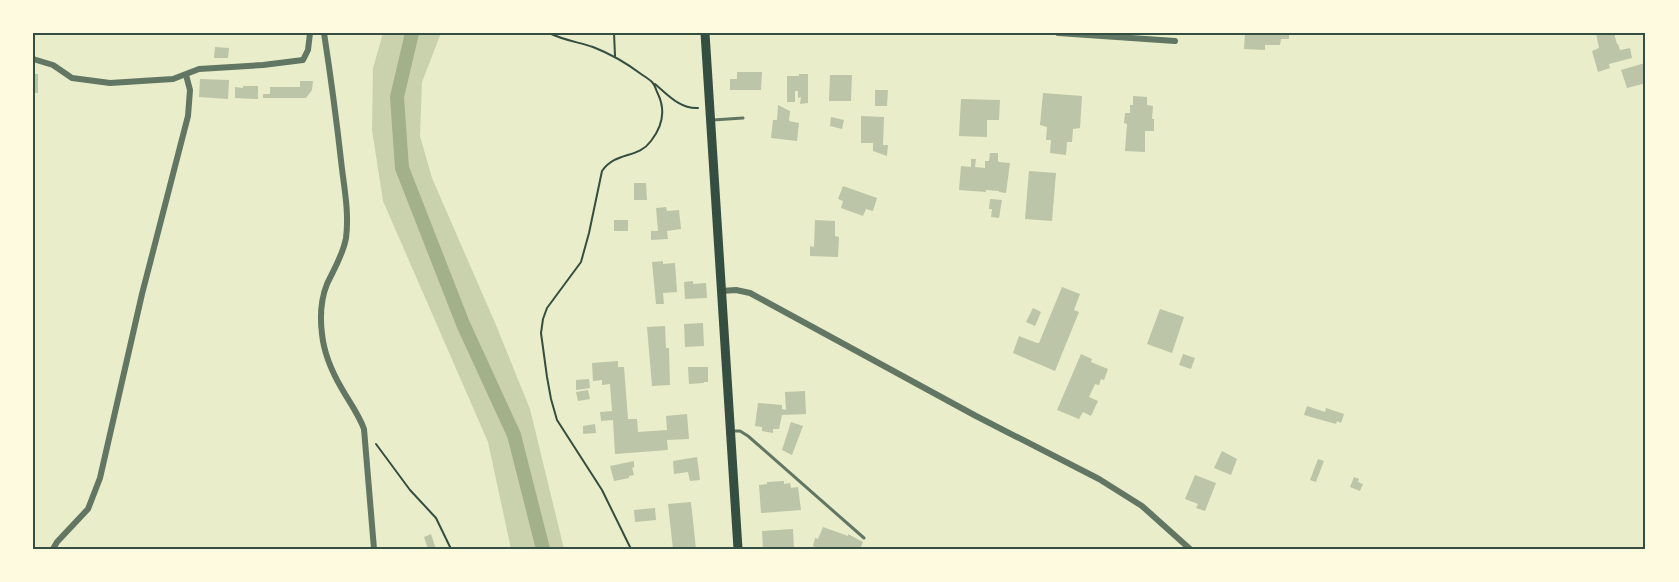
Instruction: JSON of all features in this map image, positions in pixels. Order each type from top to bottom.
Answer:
[{"type":"main road","points":[[705,33],[738,549]]},
{"type":"street","points":[[33,59],[53,65],[72,78],[95,82],[173,79],[199,69],[303,60],[308,50],[310,33]]},
{"type":"street","points":[[324,33],[339,138],[347,221],[346,239],[338,264],[327,285],[321,308],[321,333],[327,360],[357,412],[365,435],[374,549]]},
{"type":"street","points":[[1058,33],[1175,40]]},
{"type":"street","points":[[53,549],[88,509],[100,478],[142,294],[188,116],[190,90],[186,75]]},
{"type":"street","points":[[721,291],[736,290],[750,293],[976,416],[1099,479],[1142,506],[1190,549]]},
{"type":"lane","points":[[711,120],[743,118]]},
{"type":"lane","points":[[730,431],[740,431],[748,436],[864,538]]},
{"type":"path","points":[[549,33],[615,56],[689,109],[710,108]]},
{"type":"path","points":[[614,33],[615,56]]},
{"type":"path","points":[[631,549],[602,490],[557,420],[551,399],[541,333],[547,308],[581,262],[590,233],[602,171],[614,159],[644,149],[659,129],[663,107],[653,82]]},
{"type":"path","points":[[365,435],[372,438],[410,490],[436,518],[451,549]]},
{"type":"green space","points":[[383,33],[441,33],[422,82],[420,136],[432,178],[530,409],[564,549],[511,549],[488,442],[383,201],[372,130],[373,68]]},
{"type":"building","points":[[1245,33],[1289,33],[1289,39],[1281,39],[1280,45],[1265,45],[1265,50],[1244,49]]},
{"type":"building","points":[[1596,33],[1614,33],[1620,50],[1630,48],[1632,58],[1609,64],[1610,68],[1598,72],[1592,51],[1599,48]]},
{"type":"building","points":[[215,47],[229,48],[228,58],[214,58]]},
{"type":"building","points":[[1645,63],[1646,83],[1627,88],[1621,70]]},
{"type":"building","points":[[737,72],[762,72],[761,90],[730,90],[730,79],[737,79]]},
{"type":"building","points":[[33,74],[38,74],[38,93],[33,93]]},
{"type":"building","points":[[799,74],[808,74],[808,103],[800,104],[801,97],[798,98],[798,91],[795,91],[795,102],[787,102],[787,76],[799,76]]},
{"type":"building","points":[[830,75],[852,75],[851,101],[829,101]]},
{"type":"building","points":[[200,79],[229,80],[228,99],[199,97]]},
{"type":"building","points":[[300,81],[313,81],[312,90],[306,98],[263,98],[263,94],[270,94],[270,87],[300,87]]},
{"type":"building","points":[[243,86],[258,86],[258,99],[235,98],[235,87],[243,88]]},
{"type":"building","points":[[875,90],[888,90],[887,106],[875,106]]},
{"type":"building","points":[[1043,93],[1082,96],[1080,128],[1073,129],[1072,142],[1067,142],[1066,155],[1050,153],[1051,140],[1046,140],[1047,127],[1040,125]]},
{"type":"building","points":[[1133,96],[1147,97],[1147,105],[1153,106],[1154,131],[1145,131],[1145,152],[1125,151],[1127,124],[1124,123],[1125,113],[1130,113]]},
{"type":"building","points":[[961,99],[1000,100],[999,120],[987,120],[987,137],[959,136]]},
{"type":"building","points":[[778,105],[790,111],[789,121],[799,123],[797,141],[771,138],[773,120],[777,120]]},
{"type":"building","points":[[861,116],[884,117],[883,145],[888,145],[887,156],[873,151],[873,143],[861,143]]},
{"type":"building","points":[[831,117],[844,120],[842,129],[830,126]]},
{"type":"building","points":[[990,153],[998,153],[999,162],[1010,163],[1006,193],[959,190],[961,166],[971,167],[971,159],[976,159],[975,167],[985,168],[985,161],[989,161]]},
{"type":"building","points":[[1029,171],[1056,173],[1052,221],[1025,219]]},
{"type":"building","points":[[634,183],[646,183],[647,200],[634,200]]},
{"type":"building","points":[[843,186],[877,198],[873,211],[866,209],[863,216],[841,208],[843,201],[838,199]]},
{"type":"building","points":[[990,199],[1002,200],[999,218],[991,217]]},
{"type":"building","points":[[666,207],[667,211],[679,210],[681,229],[667,231],[668,239],[651,240],[651,231],[658,231],[656,208]]},
{"type":"building","points":[[614,220],[628,220],[628,231],[614,231]]},
{"type":"building","points":[[815,220],[835,221],[835,236],[839,237],[838,257],[810,256],[810,246],[814,247]]},
{"type":"building","points":[[663,261],[663,264],[675,263],[677,292],[663,293],[664,304],[656,304],[652,262]]},
{"type":"building","points":[[693,281],[693,284],[706,283],[707,298],[685,299],[684,282]]},
{"type":"building","points":[[1062,287],[1080,294],[1074,310],[1079,312],[1055,371],[1013,353],[1019,336],[1039,343]]},
{"type":"building","points":[[1033,308],[1041,312],[1035,326],[1026,322]]},
{"type":"building","points":[[1160,309],[1184,317],[1172,353],[1147,344]]},
{"type":"building","points":[[703,323],[704,346],[685,347],[684,324]]},
{"type":"building","points":[[665,326],[666,348],[669,348],[670,385],[652,386],[647,327]]},
{"type":"building","points":[[1081,354],[1092,359],[1091,362],[1108,369],[1104,380],[1101,379],[1099,385],[1095,384],[1089,397],[1098,401],[1091,416],[1083,412],[1079,419],[1057,410]]},
{"type":"building","points":[[1183,354],[1195,358],[1191,369],[1179,365]]},
{"type":"building","points":[[618,361],[618,367],[624,367],[628,419],[637,419],[638,432],[667,430],[666,416],[687,414],[689,439],[667,440],[668,450],[615,454],[613,420],[601,421],[600,412],[612,411],[610,384],[602,385],[602,380],[593,381],[592,363]]},
{"type":"building","points":[[688,367],[708,367],[708,382],[689,384]]},
{"type":"building","points":[[589,379],[590,388],[576,390],[576,380]]},
{"type":"building","points":[[588,390],[590,399],[578,401],[576,392]]},
{"type":"building","points":[[805,391],[806,414],[782,415],[779,429],[773,429],[773,433],[762,431],[762,427],[755,426],[758,403],[782,405],[782,409],[786,410],[785,392]]},
{"type":"building","points":[[1307,406],[1325,412],[1326,408],[1344,414],[1341,423],[1337,421],[1336,424],[1304,415]]},
{"type":"building","points":[[791,422],[803,426],[792,455],[782,450]]},
{"type":"building","points":[[595,424],[596,433],[583,434],[583,426]]},
{"type":"building","points":[[1222,451],[1237,459],[1231,475],[1214,468]]},
{"type":"building","points":[[697,457],[700,480],[690,481],[688,472],[674,474],[673,461]]},
{"type":"building","points":[[1318,459],[1324,461],[1316,482],[1310,480]]},
{"type":"building","points":[[634,461],[634,468],[632,467],[634,475],[614,481],[610,466]]},
{"type":"building","points":[[1195,475],[1216,483],[1205,511],[1196,508],[1198,504],[1185,499]]},
{"type":"building","points":[[1354,477],[1363,484],[1360,491],[1350,487]]},
{"type":"building","points":[[784,481],[784,484],[790,483],[791,488],[798,487],[801,510],[761,513],[759,485]]},
{"type":"building","points":[[691,502],[696,549],[673,549],[668,504]]},
{"type":"building","points":[[655,508],[656,520],[635,522],[634,510]]},
{"type":"building","points":[[823,527],[848,536],[848,534],[863,542],[860,549],[820,549],[813,546],[815,538],[818,539]]},
{"type":"building","points":[[793,529],[794,549],[763,549],[762,531]]},
{"type":"building","points":[[431,534],[436,549],[428,549],[424,537]]},
{"type":"waterway","points":[[412,33],[397,97],[402,168],[463,324],[514,435],[543,549]]}]
